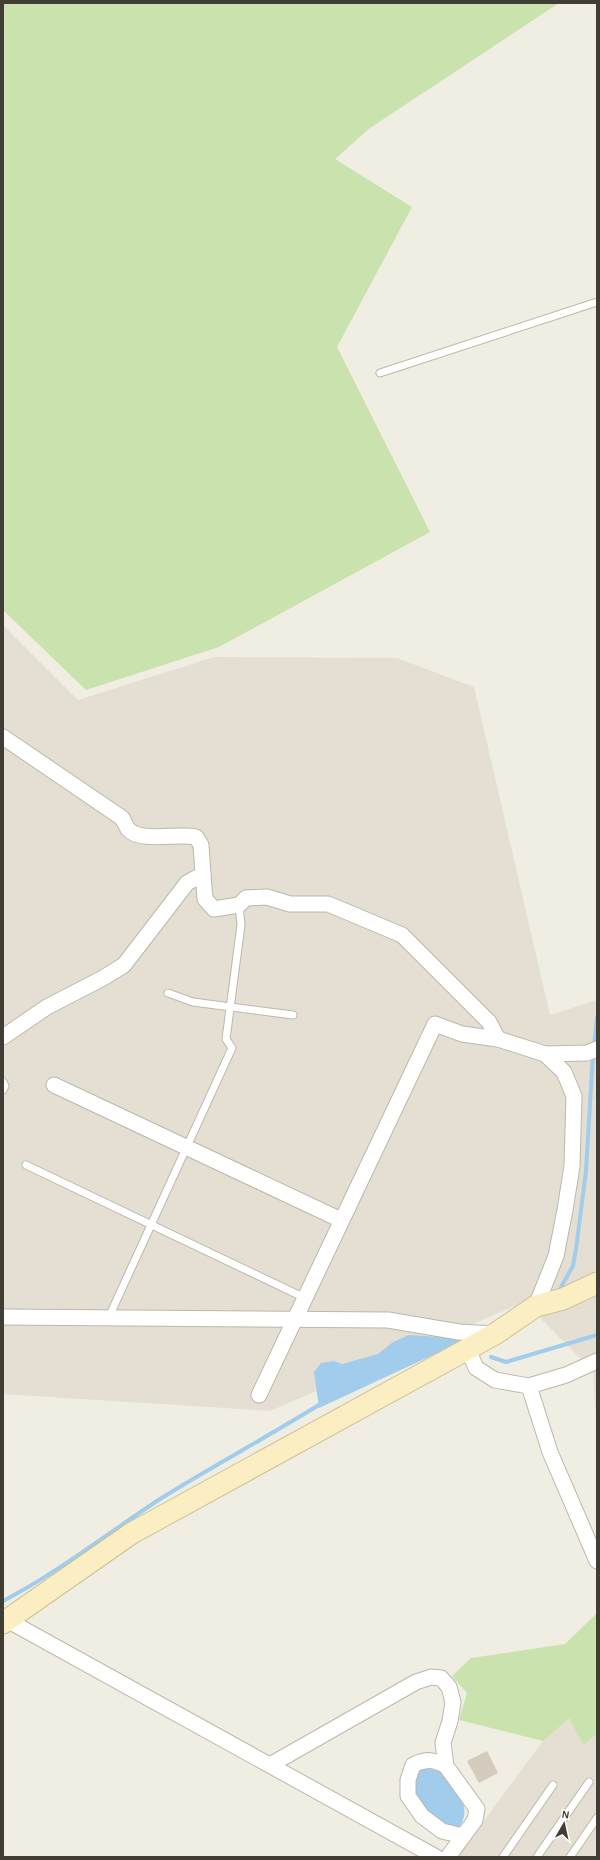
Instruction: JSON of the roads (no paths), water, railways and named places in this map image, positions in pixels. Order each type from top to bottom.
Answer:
[{"type":"street","points":[[3,737],[122,818],[129,830],[138,835],[152,837],[185,834],[196,837],[201,845],[205,899],[214,909],[239,905],[246,898],[268,897],[290,904],[328,904],[402,935],[489,1022],[498,1039]]},
{"type":"street","points":[[3,1037],[47,1007],[103,978],[124,965],[187,883],[203,874]]},
{"type":"street","points":[[259,1395],[435,1024],[462,1034],[498,1039],[545,1054],[592,1051]]},
{"type":"street","points":[[536,1306],[556,1256],[565,1210],[572,1158],[574,1096],[564,1072],[545,1054]]},
{"type":"street","points":[[54,1085],[341,1220]]},
{"type":"street","points":[[436,1857],[5,1621],[132,1533],[495,1334],[536,1306],[563,1299],[597,1283]]},
{"type":"street","points":[[3,1316],[108,1319],[388,1320],[459,1332],[495,1334]]},
{"type":"street","points":[[468,1349],[476,1368],[495,1380],[529,1386],[566,1375],[597,1361]]},
{"type":"street","points":[[529,1386],[550,1452],[597,1561]]},
{"type":"street","points":[[270,1766],[416,1682],[431,1677],[441,1678],[449,1686],[453,1702],[450,1721],[443,1743],[446,1766]]},
{"type":"street","points":[[448,1857],[475,1820],[477,1809],[446,1766],[436,1760],[425,1759],[413,1765],[408,1780],[408,1796],[422,1816],[442,1831],[463,1836]]},
{"type":"lane","points":[[380,373],[597,302]]},
{"type":"lane","points":[[108,1319],[232,1048],[226,1039],[241,925],[239,905]]},
{"type":"lane","points":[[168,993],[193,1002],[293,1015]]},
{"type":"lane","points":[[3,1082],[5,1086],[3,1090]]},
{"type":"lane","points":[[26,1165],[305,1298]]},
{"type":"lane","points":[[537,1857],[589,1782]]},
{"type":"lane","points":[[503,1857],[553,1785]]},
{"type":"lane","points":[[570,1857],[597,1818]]},
{"type":"water","points":[[409,1335],[457,1338],[461,1342],[319,1408],[314,1372],[321,1363],[334,1361],[342,1364],[378,1354],[393,1342]]},
{"type":"water","points":[[438,1766],[455,1788],[463,1804],[463,1820],[458,1829],[446,1826],[432,1817],[419,1805],[414,1793],[417,1768]]},
{"type":"waterway","points":[[594,1047],[597,1017]]},
{"type":"waterway","points":[[561,1287],[573,1266],[576,1249],[586,1171],[593,1054]]},
{"type":"waterway","points":[[491,1357],[506,1362],[597,1335]]},
{"type":"waterway","points":[[3,1601],[44,1578],[160,1499],[322,1403]]}]
